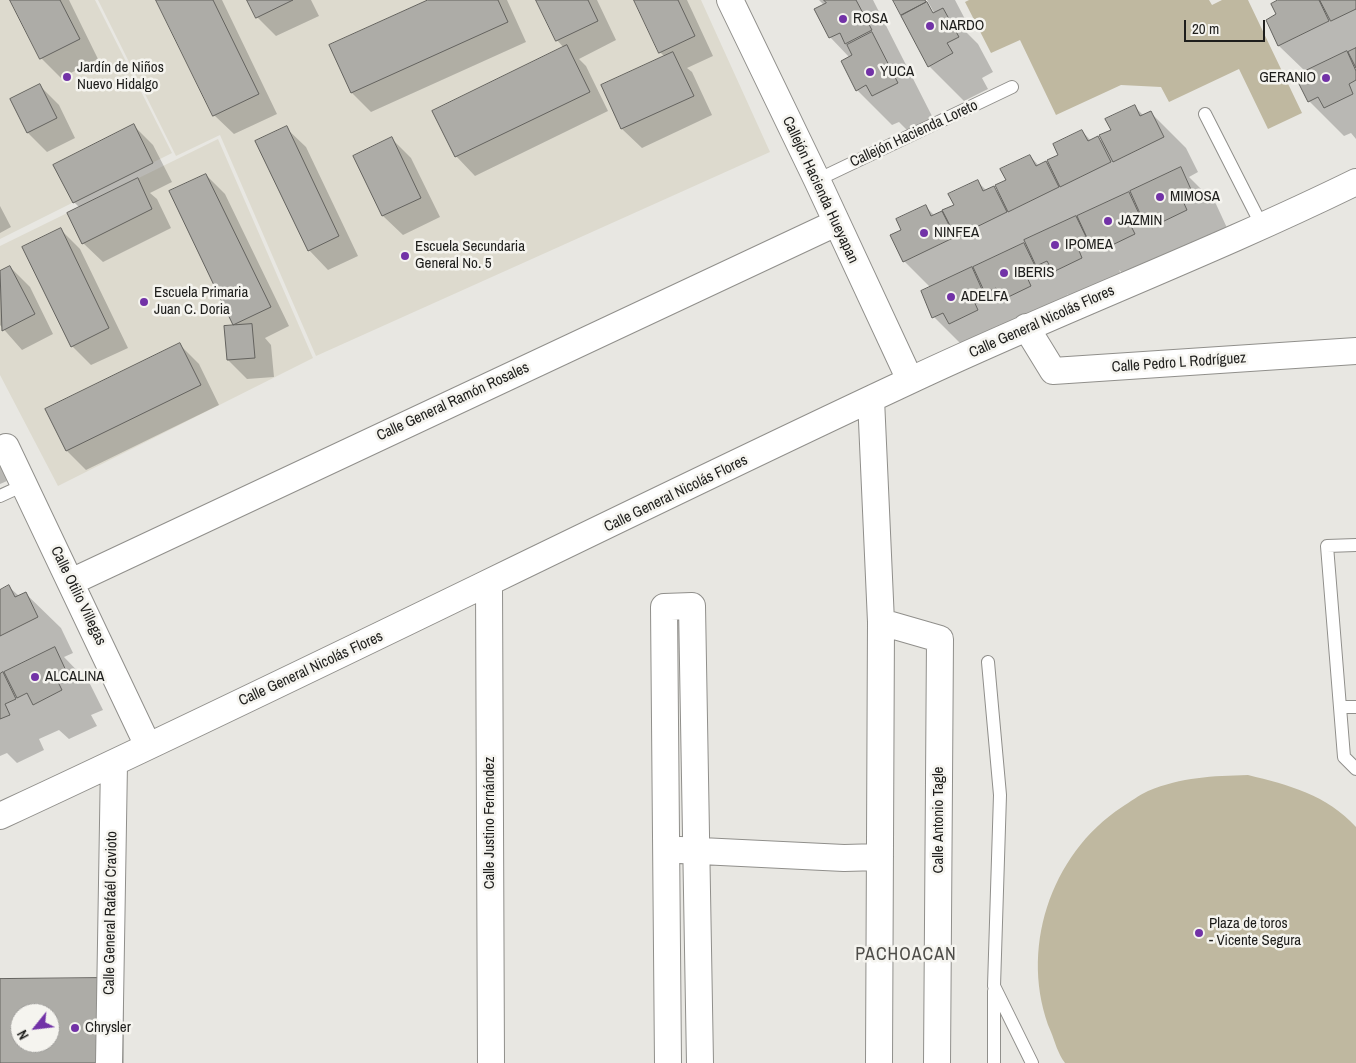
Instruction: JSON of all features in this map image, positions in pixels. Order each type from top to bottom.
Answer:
[{"type":"street","name":"Callejón Hacienda Hueyapan","points":[[730,0],[817,180],[910,380]]},
{"type":"street","name":"Calle General Nicolás Flores","points":[[0,816],[490,584],[910,380],[1026,327],[1263,228],[1356,182]]},
{"type":"street","name":"Calle General Ramón Rosales","points":[[71,582],[836,223]]},
{"type":"street","name":"Calle Pedro L Rodríguez","points":[[1026,327],[1053,371],[1356,351]]},
{"type":"street","points":[[870,399],[881,622],[880,1063]]},
{"type":"street","name":"Calle Otilio Villegas","points":[[6,447],[148,746]]},
{"type":"street","name":"Calle Justino Fernández","points":[[490,584],[492,1063]]},
{"type":"street","points":[[668,1063],[664,607],[692,606],[700,1063]]},
{"type":"street","name":"Calle Antonio Tagle","points":[[881,622],[940,639],[937,1063]]},
{"type":"street","name":"Calle General Rafaél Cravioto","points":[[108,1063],[114,763]]},
{"type":"street","points":[[666,850],[844,858],[880,857]]},
{"type":"street","points":[[668,1010],[699,1009]]},
{"type":"lane","name":"Callejón Hacienda Loreto","points":[[817,180],[1012,87]]},
{"type":"lane","points":[[1205,114],[1263,228]]},
{"type":"lane","points":[[0,496],[24,485]]},
{"type":"lane","points":[[1356,545],[1327,546],[1344,757],[1356,769]]},
{"type":"lane","points":[[988,662],[1000,795],[994,986],[994,1063]]},
{"type":"lane","points":[[1341,707],[1356,707]]},
{"type":"lane","points":[[994,986],[1032,1063]]},
{"type":"shaded area","name":"Jardín de Niños Nuevo Hidalgo","points":[[0,0],[95,0],[172,153],[0,239]]},
{"type":"shaded area","name":"Escuela Secundaria General No. 5","points":[[98,0],[701,0],[770,152],[316,356],[220,135],[176,156]]},
{"type":"shaded area","points":[[969,0],[1209,0],[1212,5],[1222,0],[1248,0],[1302,113],[1268,129],[1239,69],[1169,102],[1161,87],[1121,85],[1056,115],[1020,40],[991,53],[965,2]]},
{"type":"shaded area","name":"Escuela Primaria Juan C. Doria","points":[[218,139],[313,358],[58,486],[0,375],[0,246]]},
{"type":"shaded area","name":"Plaza de toros - Vicente Segura","points":[[1248,775],[1293,787],[1320,799],[1345,816],[1356,827],[1356,1063],[1065,1063],[1055,1044],[1042,1001],[1038,970],[1040,938],[1047,907],[1059,878],[1076,851],[1097,827],[1122,807],[1148,791],[1185,780]]},
{"type":"building","points":[[10,0],[60,0],[80,39],[40,59]]},
{"type":"building","points":[[156,0],[213,0],[259,94],[213,116]]},
{"type":"building","points":[[247,0],[293,0],[256,18]]},
{"type":"building","points":[[428,0],[498,0],[508,22],[351,93],[329,45]]},
{"type":"building","points":[[536,0],[588,0],[598,21],[556,41]]},
{"type":"building","points":[[634,0],[678,0],[695,36],[659,53]]},
{"type":"building","name":"ROSA","points":[[824,0],[856,0],[872,30],[845,44],[840,33],[829,38],[814,9],[826,3]]},
{"type":"building","points":[[893,0],[925,0],[926,2],[901,15]]},
{"type":"building","points":[[1278,0],[1319,0],[1329,21],[1278,46],[1266,20],[1276,14],[1271,4]]},
{"type":"building","points":[[1320,0],[1356,0],[1356,9],[1331,21]]},
{"type":"building","name":"NARDO","points":[[927,2],[933,13],[943,8],[959,37],[947,43],[953,53],[928,67],[901,16]]},
{"type":"building","name":"YUCA","points":[[872,32],[898,83],[872,96],[866,85],[856,91],[841,61],[852,55],[847,45]]},
{"type":"building","points":[[567,45],[590,92],[455,157],[432,111]]},
{"type":"building","points":[[1356,48],[1356,68],[1348,52]]},
{"type":"building","name":"GERANIO","points":[[1347,51],[1356,71],[1356,80],[1349,84],[1353,94],[1324,108],[1318,97],[1308,102],[1295,76]]},
{"type":"building","points":[[673,52],[694,96],[621,129],[601,85]]},
{"type":"building","points":[[40,84],[57,118],[27,133],[10,99]]},
{"type":"building","points":[[1135,105],[1140,116],[1151,111],[1164,137],[1113,162],[1099,135],[1111,130],[1105,119]]},
{"type":"building","points":[[134,124],[153,163],[73,203],[53,165]]},
{"type":"building","points":[[287,126],[339,236],[308,251],[255,141]]},
{"type":"building","points":[[1082,130],[1088,141],[1098,136],[1111,162],[1060,187],[1047,160],[1058,155],[1053,144]]},
{"type":"building","points":[[392,137],[421,198],[382,216],[353,156]]},
{"type":"building","points":[[1030,155],[1036,166],[1046,161],[1059,187],[1008,212],[995,185],[1006,180],[1000,169]]},
{"type":"building","name":"MIMOSA","points":[[1181,167],[1193,194],[1182,199],[1187,210],[1158,224],[1152,213],[1142,218],[1130,191]]},
{"type":"building","points":[[206,174],[271,307],[233,325],[169,191]]},
{"type":"building","points":[[138,178],[152,209],[82,244],[67,213]]},
{"type":"building","points":[[978,180],[983,191],[994,186],[1007,212],[956,237],[942,210],[954,205],[948,194]]},
{"type":"building","name":"JAZMIN","points":[[1129,192],[1141,218],[1130,224],[1135,234],[1106,248],[1100,237],[1089,242],[1077,216]]},
{"type":"building","name":"NINFEA","points":[[926,205],[931,216],[942,211],[955,237],[903,262],[890,235],[901,230],[896,219]]},
{"type":"building","name":"IPOMEA","points":[[1076,216],[1089,243],[1078,248],[1082,258],[1053,272],[1047,261],[1036,266],[1024,240]]},
{"type":"building","points":[[61,228],[109,328],[71,347],[22,247]]},
{"type":"building","name":"IBERIS","points":[[1024,243],[1037,270],[1026,275],[1031,286],[1002,300],[996,288],[985,293],[973,267]]},
{"type":"building","points":[[10,266],[35,314],[2,331],[0,271]]},
{"type":"building","name":"ADELFA","points":[[972,267],[984,294],[973,299],[978,310],[949,324],[943,313],[932,318],[921,291]]},
{"type":"building","points":[[252,324],[255,358],[227,360],[224,326]]},
{"type":"building","points":[[180,343],[201,385],[66,451],[45,409]]},
{"type":"building","points":[[9,585],[15,597],[26,592],[38,617],[0,636],[0,590]]},
{"type":"building","name":"ALCALINA","points":[[55,647],[68,675],[57,680],[62,690],[33,705],[27,693],[17,698],[4,672]]},
{"type":"building","points":[[3,672],[16,699],[5,704],[10,715],[0,719],[0,674]]},
{"type":"building","name":"Chrysler","points":[[100,978],[99,1063],[0,1063],[0,979]]},
{"type":"place","name":"ROSA","points":[[843,19]]},
{"type":"place","name":"NARDO","points":[[930,26]]},
{"type":"place","name":"YUCA","points":[[870,72]]},
{"type":"place","name":"Jardín de Niños Nuevo Hidalgo","points":[[67,77]]},
{"type":"place","name":"GERANIO","points":[[1326,78]]},
{"type":"place","name":"MIMOSA","points":[[1160,197]]},
{"type":"place","name":"JAZMIN","points":[[1108,221]]},
{"type":"place","name":"NINFEA","points":[[924,233]]},
{"type":"place","name":"IPOMEA","points":[[1055,245]]},
{"type":"place","name":"Escuela Secundaria General No. 5","points":[[405,256]]},
{"type":"place","name":"IBERIS","points":[[1004,273]]},
{"type":"place","name":"ADELFA","points":[[951,297]]},
{"type":"place","name":"Escuela Primaria Juan C. Doria","points":[[144,302]]},
{"type":"place","name":"ALCALINA","points":[[35,677]]},
{"type":"place","name":"Plaza de toros - Vicente Segura","points":[[1199,933]]},
{"type":"place","name":"Chrysler","points":[[75,1028]]},
{"type":"district","name":"PACHOACAN","points":[[906,955]]}]
